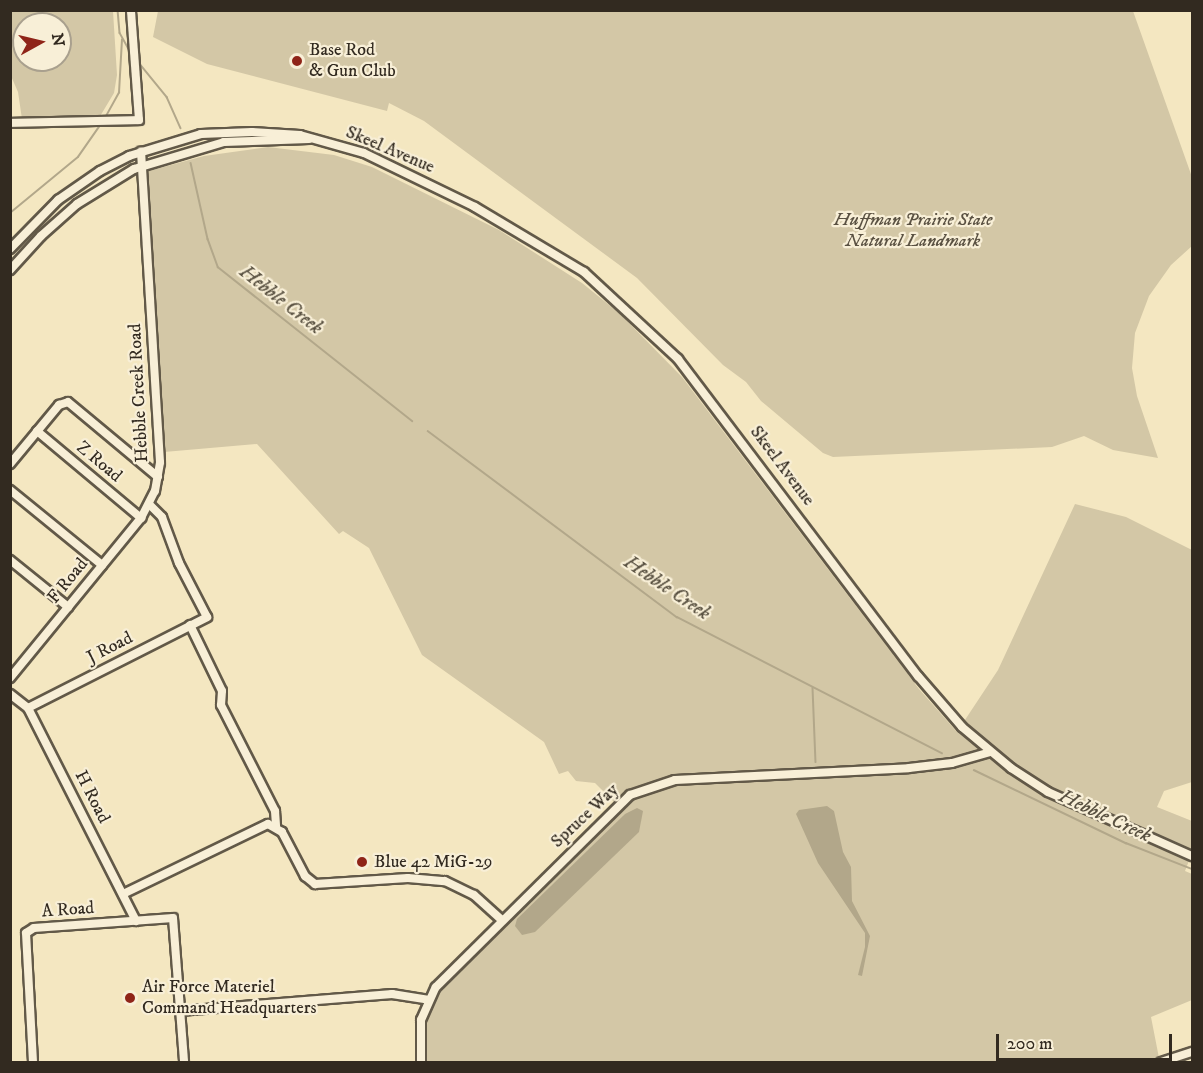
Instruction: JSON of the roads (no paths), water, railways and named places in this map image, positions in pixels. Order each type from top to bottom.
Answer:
[{"type":"street","points":[[10,123],[102,123],[139,120],[131,10]]},
{"type":"street","name":"Skeel Avenue","points":[[10,249],[69,192],[117,162],[141,152],[201,134],[274,132],[309,138],[364,153],[475,207],[548,248],[622,303],[678,359],[918,676],[962,727],[990,753],[1048,792],[1192,856]]},
{"type":"street","name":"Skeel Avenue","points":[[10,270],[40,236],[77,204],[142,166],[224,142],[309,138]]},
{"type":"street","name":"Hebble Creek Road","points":[[141,152],[160,462],[150,505]]},
{"type":"street","points":[[10,464],[59,405],[68,402],[158,477]]},
{"type":"street","name":"Z Road","points":[[37,431],[141,518]]},
{"type":"street","points":[[10,490],[102,565]]},
{"type":"street","name":"F Road","points":[[10,678],[150,505]]},
{"type":"street","name":"J Road","points":[[28,708],[207,617],[179,563],[162,517],[150,505]]},
{"type":"street","points":[[10,560],[68,607]]},
{"type":"street","points":[[190,626],[222,691],[221,705],[274,811],[276,826],[305,876],[315,884],[408,878],[445,881],[474,895],[501,919]]},
{"type":"street","name":"H Road","points":[[10,694],[28,708],[136,921]]},
{"type":"street","name":"Spruce Way","points":[[421,1062],[420,1028],[428,1000],[436,987],[501,919],[630,795],[648,785],[675,780],[920,767],[990,753]]},
{"type":"street","points":[[123,894],[260,825],[276,826]]},
{"type":"street","points":[[136,921],[173,918],[184,1062]]},
{"type":"street","name":"A Road","points":[[33,1062],[26,933],[34,928],[136,921]]},
{"type":"street","points":[[180,1011],[392,994],[428,1000]]},
{"type":"street","points":[[1161,1062],[1192,1052]]},
{"type":"waterway","name":"Hebble Creek","points":[[118,10],[120,33],[129,49]]},
{"type":"waterway","points":[[105,118],[119,93],[122,40]]},
{"type":"waterway","name":"Hebble Creek","points":[[140,64],[167,97],[181,128]]},
{"type":"waterway","points":[[10,213],[78,157],[101,124]]},
{"type":"waterway","name":"Hebble Creek","points":[[191,163],[208,239],[218,267],[412,421]]},
{"type":"waterway","name":"Hebble Creek","points":[[428,431],[677,617],[942,753]]},
{"type":"waterway","points":[[813,688],[816,762]]},
{"type":"waterway","name":"Hebble Creek","points":[[974,770],[1126,843],[1192,869]]},
{"type":"place","name":"Base Rod & Gun Club","points":[[297,61]]},
{"type":"place","name":"Blue 42 MiG-29","points":[[362,862]]},
{"type":"place","name":"Air Force Materiel Command Headquarters","points":[[130,998]]},
{"type":"park label","name":"Huffman Prairie State Natural Landmark","points":[[913,231]]}]
